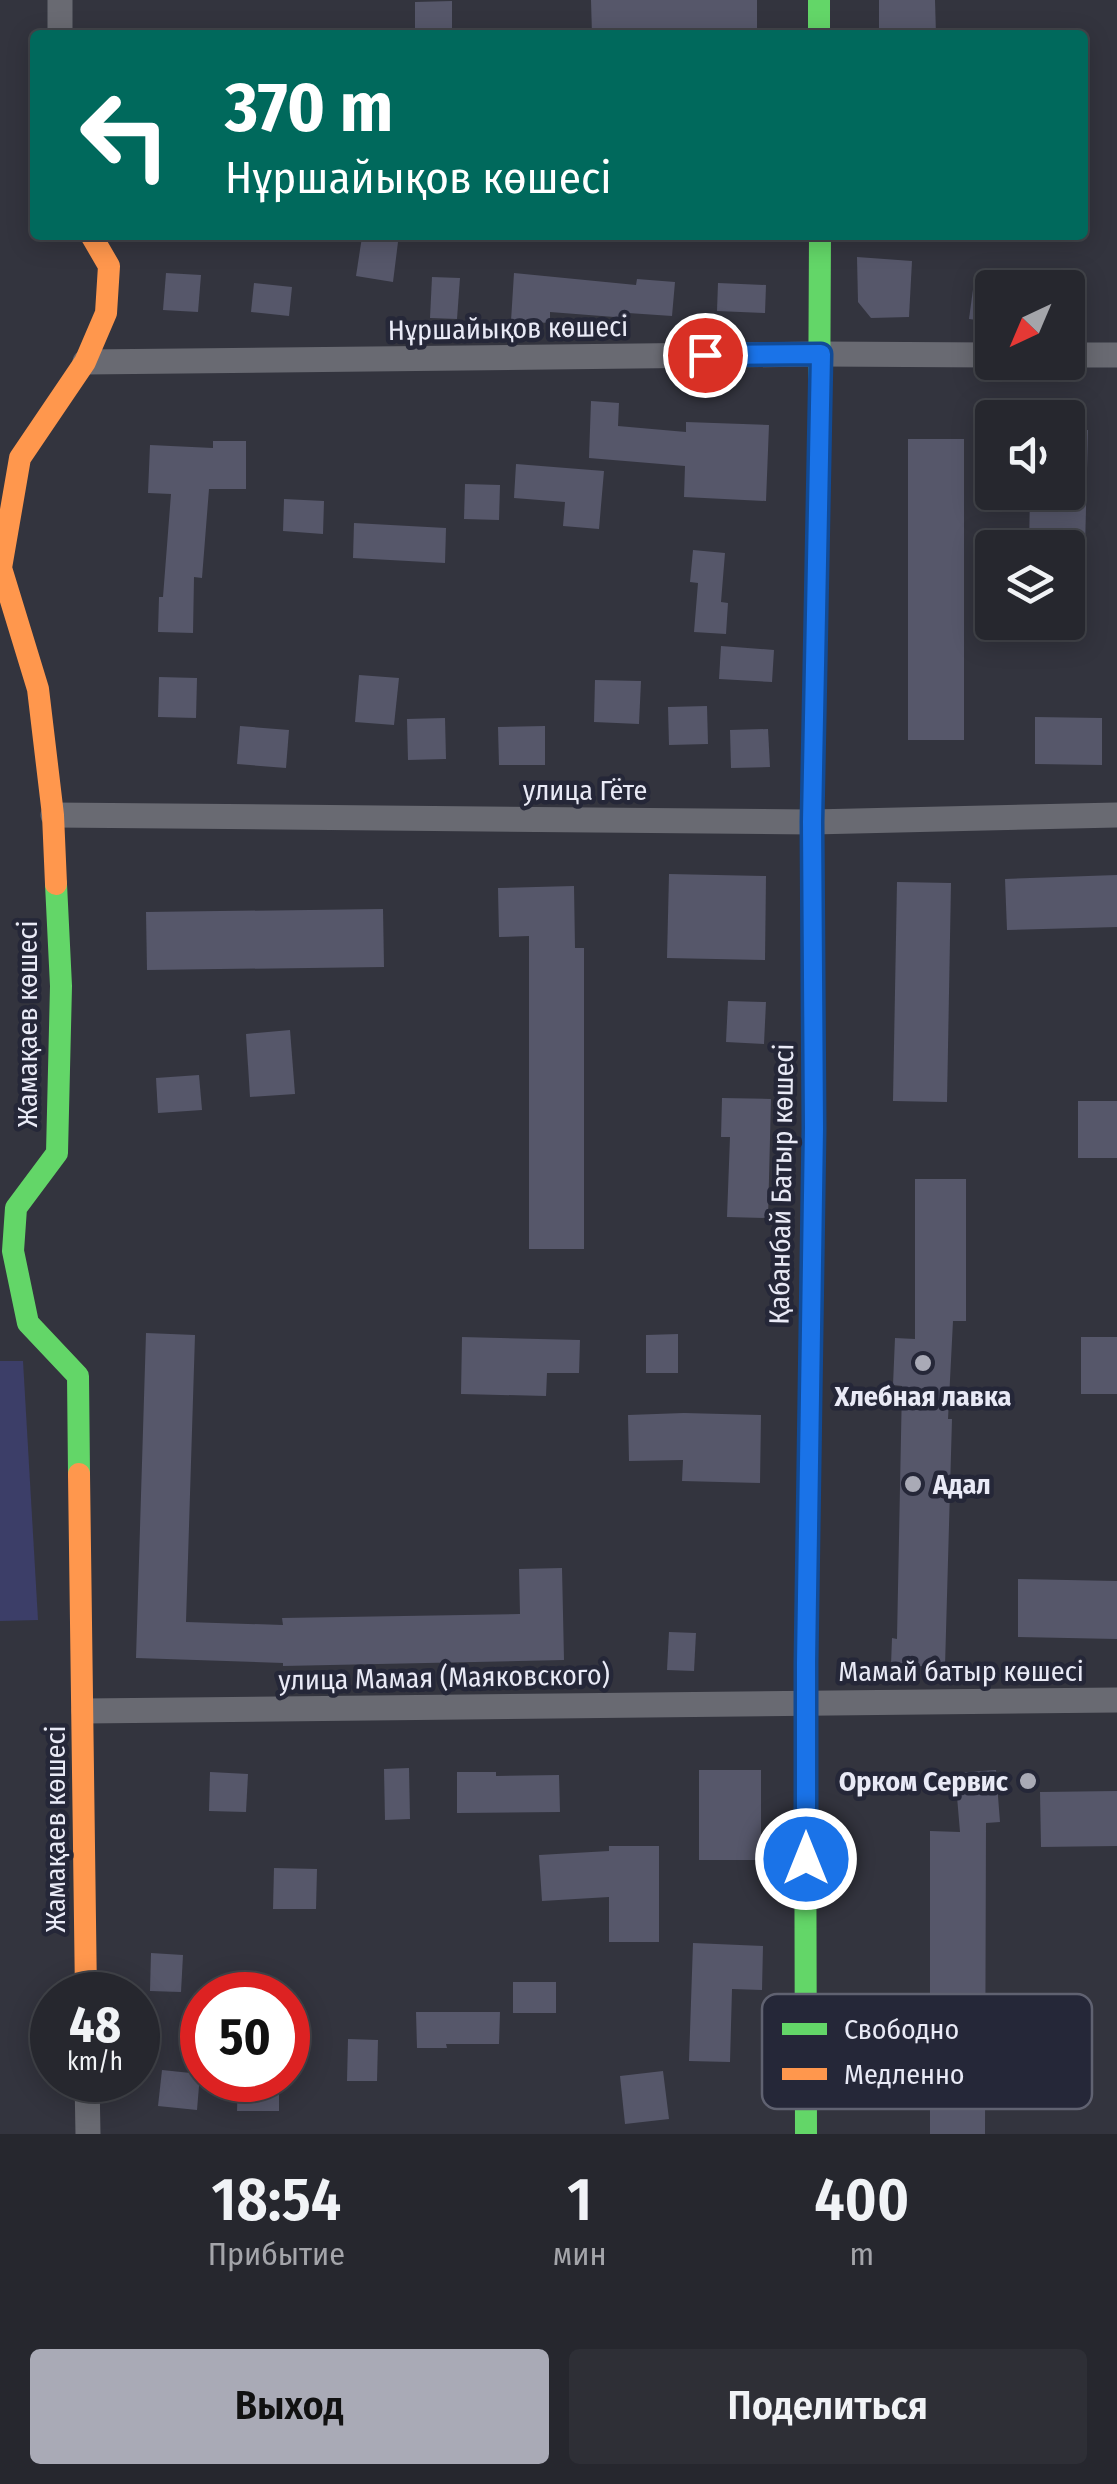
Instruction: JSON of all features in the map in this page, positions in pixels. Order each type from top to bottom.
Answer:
[{"type":"main road","points":[[819,0],[819,30]]},
{"type":"main road","name":"Жамақаев көшесі","points":[[86,1972],[78,1376],[28,1323],[13,1252],[16,1208],[57,1153],[61,986],[53,815],[38,689],[1,568],[20,458],[84,362],[106,313],[109,266],[94,240]]},
{"type":"main road","name":"Қабанбай Батыр көшесі","points":[[806,1994],[805,1702],[814,1128],[812,822],[820,240]]},
{"type":"main road","name":"Қабанбай Батыр көшесі","points":[[806,2109],[806,2134]]},
{"type":"street","points":[[60,0],[60,30]]},
{"type":"street","name":"Нұршайықов көшесі","points":[[84,362],[975,354]]},
{"type":"street","points":[[1085,355],[1117,355]]},
{"type":"street","name":"улица Гёте","points":[[53,815],[812,822],[1117,814]]},
{"type":"street","name":"Мамай батыр көшесі","points":[[805,1702],[1117,1700]]},
{"type":"street","name":"улица Мамая (Маяковского)","points":[[84,1712],[805,1702]]},
{"type":"street","points":[[87,2102],[88,2134]]},
{"type":"shaded area","points":[[0,1361],[23,1361],[38,1620],[0,1621]]},
{"type":"building","points":[[591,0],[757,0],[757,30],[592,30]]},
{"type":"building","points":[[879,0],[935,0],[936,30],[879,30]]},
{"type":"building","points":[[452,1],[452,30],[415,30],[415,2]]},
{"type":"building","points":[[362,240],[398,242],[393,282],[356,276]]},
{"type":"building","points":[[857,257],[912,261],[909,317],[871,318],[858,302]]},
{"type":"building","points":[[166,273],[201,275],[198,312],[163,310]]},
{"type":"building","points":[[514,273],[636,285],[637,279],[675,282],[672,316],[628,313],[627,318],[550,312],[550,323],[511,321]]},
{"type":"building","points":[[432,277],[460,278],[457,319],[430,318]]},
{"type":"building","points":[[974,282],[975,282],[975,320],[969,319]]},
{"type":"building","points":[[254,283],[292,287],[289,316],[251,312]]},
{"type":"building","points":[[718,283],[766,285],[765,313],[717,311]]},
{"type":"building","points":[[591,401],[619,403],[618,426],[686,432],[686,422],[769,425],[766,501],[684,497],[685,466],[589,458]]},
{"type":"building","points":[[1085,430],[1088,430],[1085,548],[1085,530],[1029,530],[1030,510],[1085,510]]},
{"type":"building","points":[[908,439],[964,439],[964,740],[908,740]]},
{"type":"building","points":[[213,441],[246,441],[246,489],[209,489],[202,578],[194,577],[193,633],[158,632],[171,494],[148,493],[150,445],[213,448]]},
{"type":"building","points":[[516,464],[604,471],[599,529],[563,526],[565,502],[514,498]]},
{"type":"building","points":[[465,484],[500,485],[499,520],[464,519]]},
{"type":"building","points":[[284,499],[324,501],[323,534],[283,531]]},
{"type":"building","points":[[354,523],[446,528],[445,563],[353,558]]},
{"type":"building","points":[[693,550],[725,553],[721,602],[728,603],[726,634],[694,632],[698,583],[690,582]]},
{"type":"building","points":[[721,646],[774,650],[772,682],[719,679]]},
{"type":"building","points":[[359,675],[399,678],[394,725],[355,722]]},
{"type":"building","points":[[159,677],[197,678],[196,718],[158,717]]},
{"type":"building","points":[[595,680],[641,681],[639,724],[594,722]]},
{"type":"building","points":[[707,706],[708,744],[669,745],[668,707]]},
{"type":"building","points":[[1035,717],[1102,718],[1102,765],[1035,764]]},
{"type":"building","points":[[445,718],[446,759],[408,760],[407,719]]},
{"type":"building","points":[[240,726],[289,730],[286,768],[237,764]]},
{"type":"building","points":[[545,726],[545,765],[499,765],[498,727]]},
{"type":"building","points":[[768,729],[770,767],[731,768],[730,730]]},
{"type":"building","points":[[669,874],[766,876],[765,960],[667,958]]},
{"type":"building","points":[[1117,875],[1117,927],[1007,930],[1005,879]]},
{"type":"building","points":[[897,882],[951,883],[947,1102],[893,1101]]},
{"type":"building","points":[[574,886],[575,948],[584,948],[584,1249],[529,1249],[529,936],[499,937],[498,888]]},
{"type":"building","points":[[383,909],[384,967],[147,970],[146,912]]},
{"type":"building","points":[[728,1001],[766,1002],[764,1044],[726,1042]]},
{"type":"building","points":[[290,1030],[295,1094],[250,1097],[246,1034]]},
{"type":"building","points":[[199,1075],[202,1110],[158,1113],[156,1078]]},
{"type":"building","points":[[722,1098],[771,1099],[768,1218],[727,1217],[730,1137],[721,1137]]},
{"type":"building","points":[[1078,1101],[1117,1101],[1117,1158],[1078,1158]]},
{"type":"building","points":[[915,1179],[966,1179],[966,1321],[953,1321],[948,1419],[952,1419],[945,1667],[891,1665],[892,1638],[897,1639],[902,1386],[893,1385],[895,1338],[915,1339]]},
{"type":"building","points":[[146,1333],[195,1335],[186,1622],[283,1625],[282,1618],[520,1614],[519,1569],[562,1568],[564,1660],[283,1666],[136,1658]]},
{"type":"building","points":[[678,1334],[678,1373],[646,1373],[646,1335]]},
{"type":"building","points":[[462,1337],[580,1340],[579,1373],[547,1373],[546,1396],[461,1394]]},
{"type":"building","points":[[1081,1337],[1117,1337],[1117,1394],[1081,1394]]},
{"type":"building","points":[[628,1415],[761,1415],[760,1483],[682,1481],[683,1460],[629,1461]]},
{"type":"building","points":[[1018,1579],[1117,1581],[1117,1639],[1018,1637]]},
{"type":"building","points":[[669,1632],[696,1633],[694,1671],[667,1670]]},
{"type":"building","points":[[409,1768],[410,1819],[385,1820],[384,1769]]},
{"type":"building","points":[[699,1770],[761,1770],[761,1860],[699,1860]]},
{"type":"building","points":[[996,1770],[1000,1822],[986,1823],[985,1994],[930,1994],[930,1831],[960,1832],[955,1773]]},
{"type":"building","points":[[210,1772],[248,1774],[246,1812],[209,1811]]},
{"type":"building","points":[[457,1772],[559,1775],[560,1812],[457,1813]]},
{"type":"building","points":[[1117,1791],[1117,1846],[1041,1847],[1040,1792]]},
{"type":"building","points":[[609,1846],[659,1846],[659,1942],[609,1942],[609,1897],[542,1901],[539,1855],[609,1851]]},
{"type":"building","points":[[274,1868],[317,1869],[316,1909],[273,1909]]},
{"type":"building","points":[[693,1943],[763,1946],[762,1990],[732,1989],[730,2062],[689,2061]]},
{"type":"building","points":[[151,1953],[183,1955],[180,1992],[160,1991],[160,1972],[150,1972]]},
{"type":"building","points":[[513,1982],[556,1982],[556,2013],[513,2013]]},
{"type":"building","points":[[416,2012],[500,2012],[499,2044],[417,2048]]},
{"type":"building","points":[[348,2039],[378,2040],[377,2081],[347,2081]]},
{"type":"building","points":[[162,2070],[180,2072],[180,2102],[198,2102],[197,2110],[158,2106]]},
{"type":"building","points":[[663,2071],[669,2119],[625,2124],[620,2076]]},
{"type":"building","points":[[237,2102],[279,2102],[279,2111],[237,2111]]},
{"type":"building","points":[[930,2109],[985,2109],[985,2134],[930,2134]]},
{"type":"traffic: fast","points":[[819,0],[819,30]]},
{"type":"traffic: fast","points":[[819,437],[820,240]]},
{"type":"traffic: fast","points":[[56,884],[61,986],[57,1153],[16,1208],[13,1251],[28,1323],[78,1376],[79,1474]]},
{"type":"traffic: fast","points":[[806,1994],[805,1702],[814,1098]]},
{"type":"traffic: fast","points":[[806,2109],[806,2134]]},
{"type":"traffic: slow","points":[[56,884],[53,815],[38,689],[1,568],[20,458],[85,362],[106,313],[109,266],[94,240]]},
{"type":"traffic: slow","points":[[814,1098],[812,822],[819,437]]},
{"type":"traffic: slow","points":[[79,1474],[86,1972]]},
{"type":"place","name":"Хлебная лавка","points":[[923,1363]]},
{"type":"place","name":"Адал","points":[[913,1484]]},
{"type":"place","name":"Орком Сервис","points":[[1028,1781]]},
{"type":"route","points":[[705,355],[821,354],[812,822],[814,1128],[806,1859]]}]
